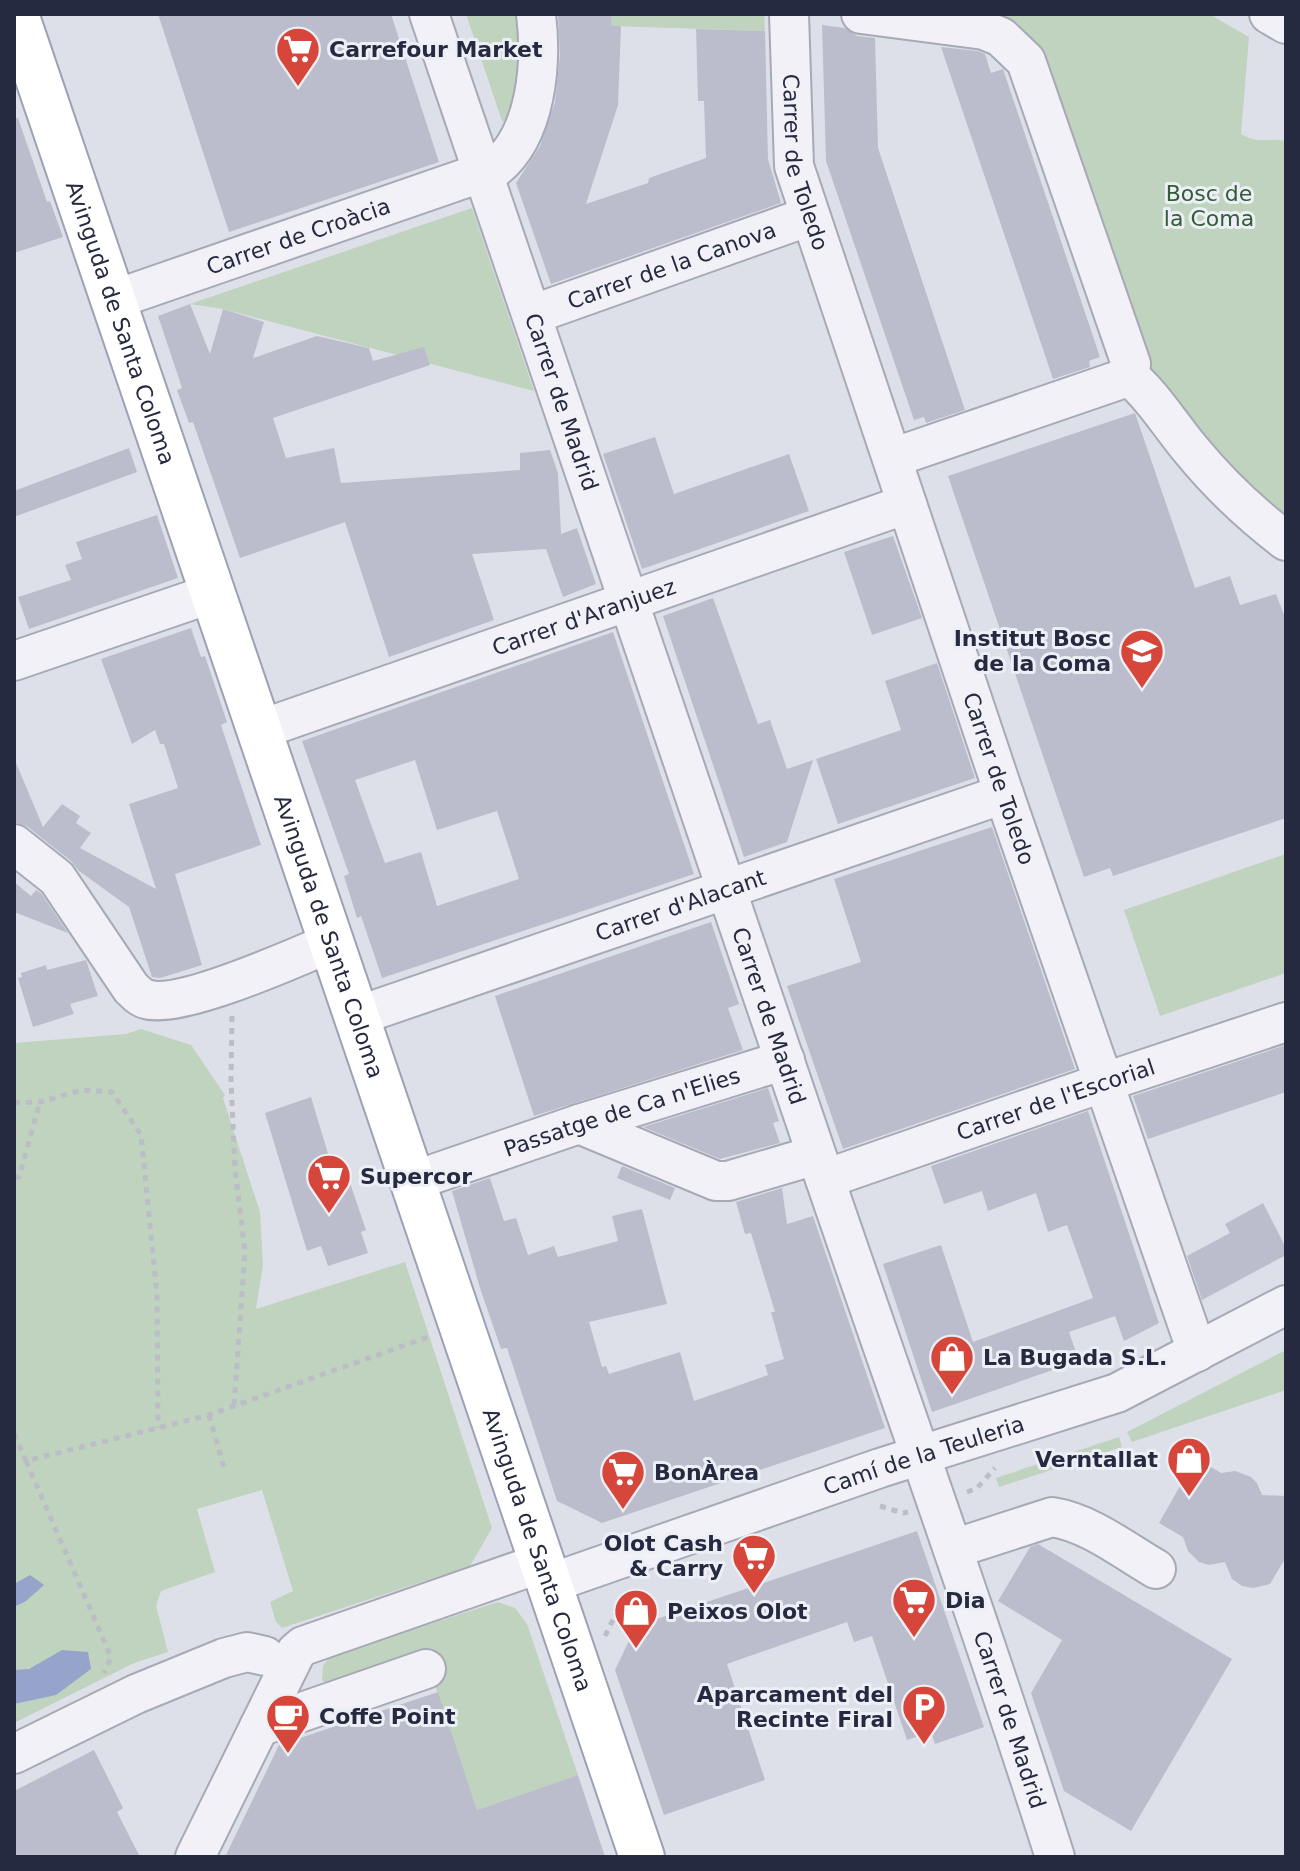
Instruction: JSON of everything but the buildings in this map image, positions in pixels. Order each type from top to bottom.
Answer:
[{"type":"main road","name":"Avinguda de Santa Coloma","points":[[16,14],[642,1857]]},
{"type":"street","name":"Carrer de Madrid","points":[[429,14],[1005,1699],[1055,1857]]},
{"type":"street","points":[[484,172],[505,159],[523,129],[537,77],[536,14]]},
{"type":"street","name":"Carrer de Toledo","points":[[789,14],[794,166],[1102,1083],[1197,1352]]},
{"type":"street","points":[[861,14],[984,30],[1001,37],[1026,61],[1130,370],[1209,471],[1286,541]]},
{"type":"street","points":[[1269,14],[1286,24]]},
{"type":"street","name":"Carrer de Croàcia","points":[[113,300],[484,172]]},
{"type":"street","name":"Carrer de la Canova","points":[[534,314],[810,216]]},
{"type":"street","points":[[892,458],[1130,370]]},
{"type":"street","name":"Carrer d'Aranjuez","points":[[259,730],[907,504]]},
{"type":"street","points":[[14,661],[213,593]]},
{"type":"street","name":"Carrer d'Alacant","points":[[357,1016],[1004,794]]},
{"type":"street","points":[[14,844],[57,878],[131,988],[145,999],[166,1000],[195,995],[332,942]]},
{"type":"street","name":"Carrer de l'Escorial","points":[[579,1124],[716,1181],[728,1181],[821,1167],[1102,1083],[1286,1022]]},
{"type":"street","name":"Passatge de Ca n'Elies","points":[[413,1181],[579,1124],[785,1060]]},
{"type":"street","name":"Camí de la Teuleria","points":[[195,1857],[296,1652],[303,1646],[1117,1393],[1286,1305]]},
{"type":"street","points":[[953,1549],[1052,1517],[1083,1527],[1156,1569]]},
{"type":"street","points":[[14,1754],[136,1694],[224,1658],[247,1652],[265,1656]]},
{"type":"street","points":[[259,1727],[426,1669]]},
{"type":"path","points":[[233,981],[231,1081],[235,1169],[245,1252],[234,1406]]},
{"type":"path","points":[[14,1103],[40,1102],[82,1090],[112,1092],[141,1135],[157,1295],[158,1428]]},
{"type":"path","points":[[14,1177],[19,1177],[40,1102]]},
{"type":"path","points":[[26,1461],[209,1415],[462,1324]]},
{"type":"path","points":[[209,1415],[225,1471]]},
{"type":"path","points":[[14,1434],[111,1657],[101,1680]]},
{"type":"green space","points":[[466,14],[527,14],[513,123],[502,121]]},
{"type":"green space","points":[[611,14],[764,14],[765,31],[612,26]]},
{"type":"green space","name":"Bosc de la Coma","points":[[962,14],[1209,14],[1249,37],[1241,134],[1259,140],[1286,141],[1286,534],[1153,389],[1046,74]]},
{"type":"green space","points":[[472,208],[534,391],[223,309],[190,304]]},
{"type":"green space","points":[[1286,854],[1286,973],[1160,1016],[1124,910]]},
{"type":"green space","points":[[141,1029],[191,1045],[225,1095],[223,1098],[260,1212],[263,1265],[256,1309],[405,1262],[492,1528],[470,1566],[282,1628],[276,1622],[270,1602],[293,1591],[262,1490],[197,1509],[215,1572],[161,1591],[156,1606],[168,1652],[134,1663],[14,1723],[14,1043],[126,1034]]},
{"type":"green space","points":[[1286,1350],[1286,1390],[1132,1442],[1127,1432]]},
{"type":"green space","points":[[1119,1437],[1122,1447],[999,1487],[996,1478]]},
{"type":"green space","points":[[498,1602],[515,1608],[527,1624],[578,1775],[477,1810],[425,1656],[330,1686],[322,1680],[323,1666],[330,1656]]},
{"type":"water","points":[[30,1575],[44,1585],[14,1607],[14,1584]]},
{"type":"water","points":[[62,1650],[88,1652],[91,1669],[56,1695],[14,1704],[14,1670],[29,1669]]},
{"type":"place","name":"Carrefour Market","points":[[298,88]]},
{"type":"place","name":"Institut Bosc de la Coma","points":[[1142,690]]},
{"type":"place","name":"Supercor","points":[[329,1215]]},
{"type":"place","name":"La Bugada S.L.","points":[[952,1396]]},
{"type":"place","name":"Verntallat","points":[[1189,1498]]},
{"type":"place","name":"BonÀrea","points":[[623,1511]]},
{"type":"place","name":"Olot Cash & Carry","points":[[754,1595]]},
{"type":"place","name":"Dia","points":[[914,1639]]},
{"type":"place","name":"Peixos Olot","points":[[636,1650]]},
{"type":"place","name":"Aparcament del Recinte Firal","points":[[924,1746]]},
{"type":"place","name":"Coffe Point","points":[[288,1755]]}]
